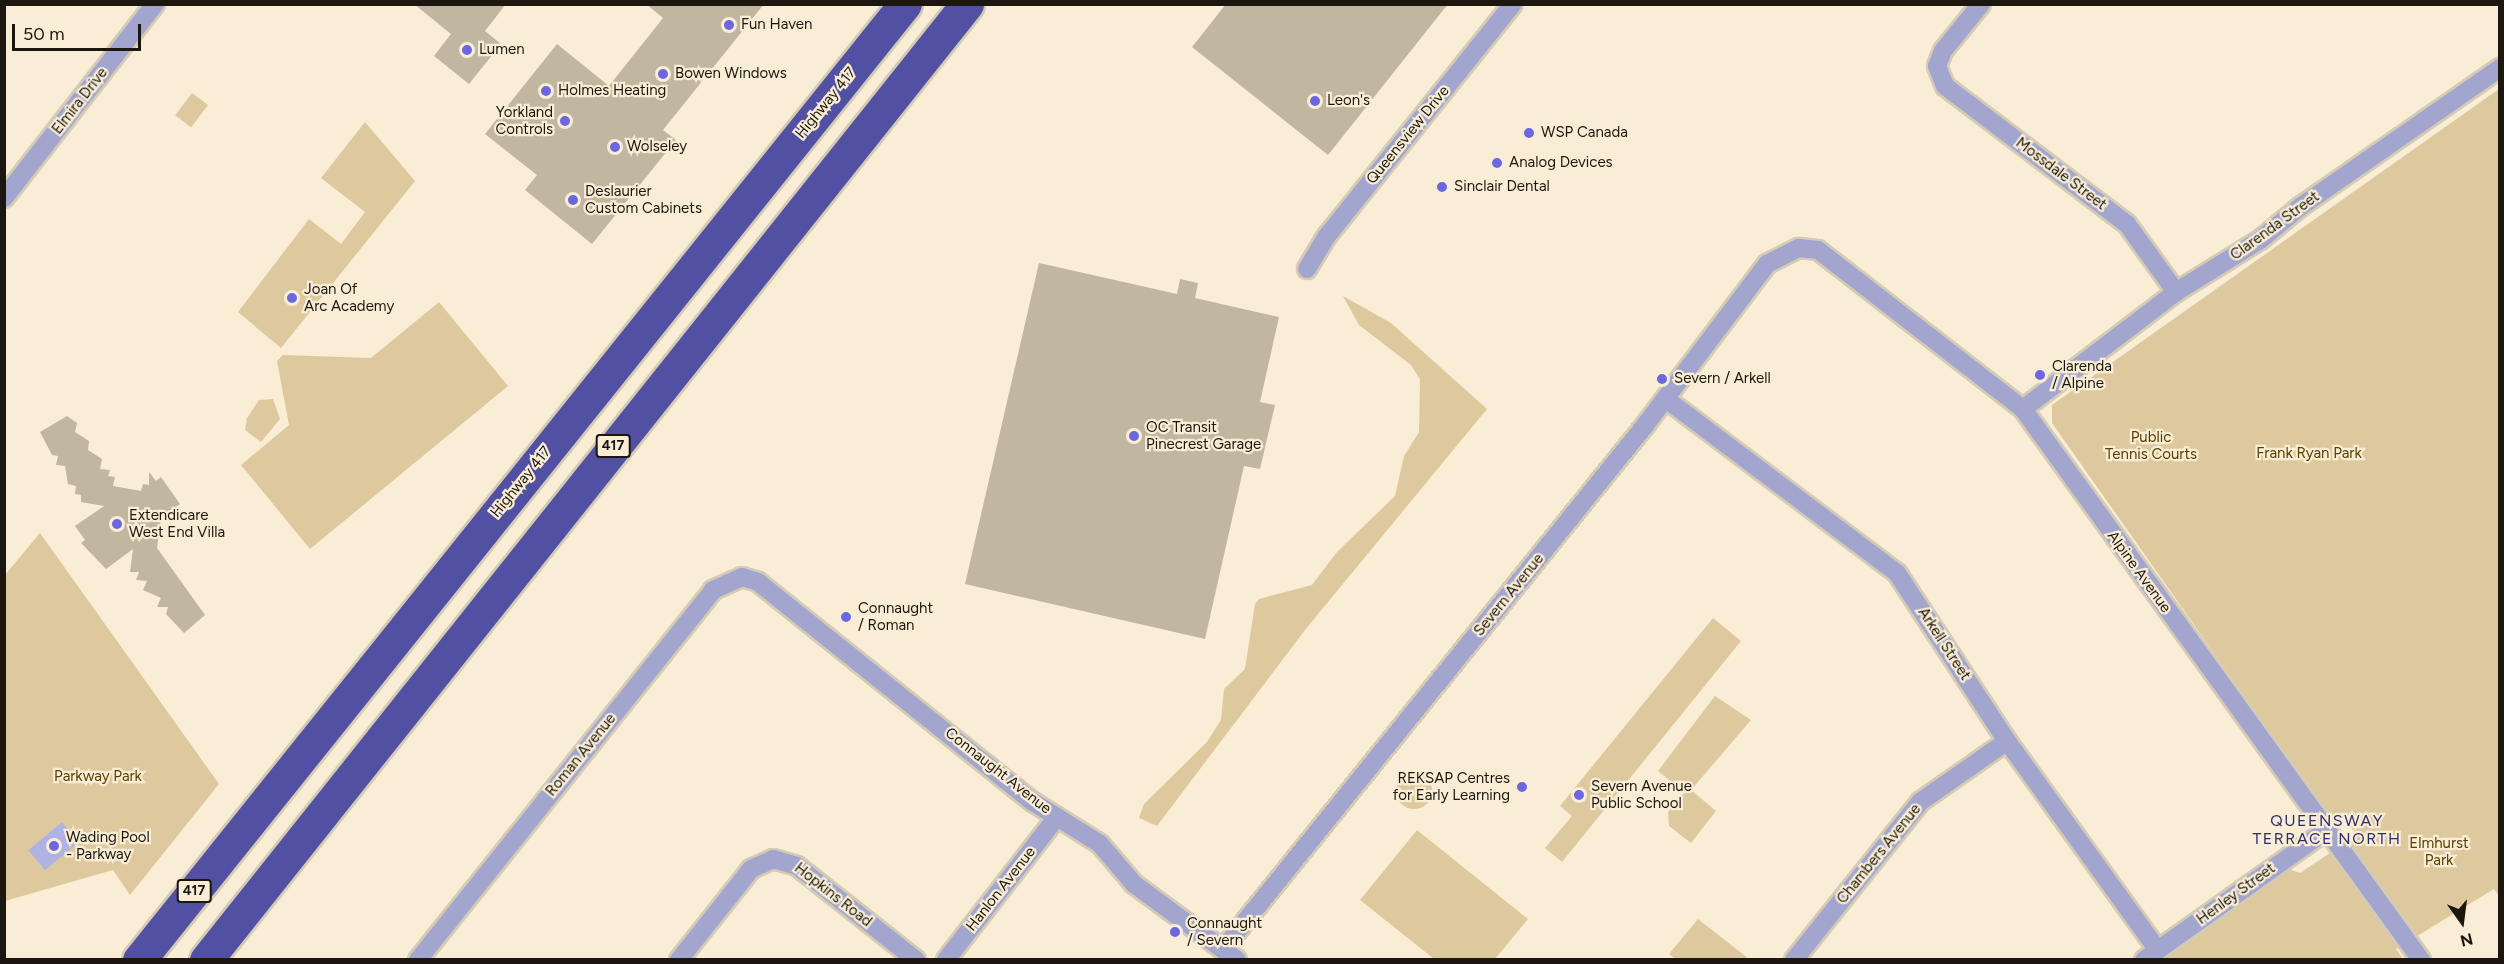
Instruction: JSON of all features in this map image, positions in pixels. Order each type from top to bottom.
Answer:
[{"type":"highway","name":"Highway 417","points":[[139,960],[905,4]]},
{"type":"highway","name":"417","points":[[206,960],[967,4]]},
{"type":"street","name":"Elmira Drive","points":[[4,198],[155,4]]},
{"type":"street","name":"Queensview Drive","points":[[1307,269],[1327,236],[1513,4]]},
{"type":"street","name":"Mossdale Street","points":[[1981,4],[1943,51],[1937,66],[1945,86],[2127,224],[2176,292]]},
{"type":"street","name":"Clarenda Street","points":[[2023,409],[2176,292],[2260,240],[2300,207],[2499,68]]},
{"type":"street","name":"Severn Avenue","points":[[1230,954],[1666,399],[1767,264],[1799,248]]},
{"type":"street","name":"Alpine Avenue","points":[[1799,248],[1818,250],[2023,409],[2421,960]]},
{"type":"street","name":"Arkell Street","points":[[1666,399],[1897,573],[2151,955]]},
{"type":"street","name":"Roman Avenue","points":[[418,960],[713,590],[742,577],[758,582]]},
{"type":"street","name":"Connaught Avenue","points":[[758,582],[1057,818],[1100,844],[1134,884],[1230,954]]},
{"type":"street","name":"Chambers Avenue","points":[[1794,960],[1920,802],[2007,741]]},
{"type":"street","name":"Hanlon Avenue","points":[[945,960],[1057,818]]},
{"type":"street","name":"Henley Street","points":[[2151,955],[2328,830]]},
{"type":"street","name":"Hopkins Road","points":[[679,960],[751,868],[773,859],[797,866],[916,960]]},
{"type":"green space","name":"Frank Ryan Park","points":[[2499,89],[2499,896],[2494,889],[2396,949],[2403,959],[2161,959],[2289,869],[2300,873],[2357,835],[2344,818],[2336,823],[2330,818],[2052,423],[2052,405]]},
{"type":"green space","points":[[192,93],[208,105],[191,127],[175,115]]},
{"type":"green space","points":[[365,122],[415,181],[281,348],[238,312],[309,219],[341,244],[365,212],[321,178]]},
{"type":"green space","points":[[1343,296],[1391,323],[1487,409],[1305,630],[1157,826],[1139,818],[1144,804],[1207,742],[1221,720],[1224,689],[1245,669],[1255,604],[1259,599],[1312,585],[1337,552],[1395,496],[1404,456],[1419,432],[1420,379],[1411,365],[1359,325]]},
{"type":"green space","points":[[439,302],[508,386],[310,549],[241,465],[289,425],[277,361],[283,355],[371,358]]},
{"type":"green space","points":[[273,399],[280,419],[261,442],[245,430],[247,418],[259,400]]},
{"type":"green space","name":"Parkway Park","points":[[40,533],[219,784],[130,895],[113,870],[5,901],[5,575]]},
{"type":"green space","points":[[1713,618],[1741,641],[1562,862],[1545,848],[1572,816],[1560,806]]},
{"type":"green space","points":[[1715,696],[1751,720],[1691,790],[1716,811],[1691,843],[1669,826],[1668,812],[1684,792],[1658,771]]},
{"type":"green space","points":[[1414,773],[1427,778],[1432,791],[1427,804],[1414,809],[1401,804],[1396,791],[1401,778]]},
{"type":"green space","points":[[1417,830],[1528,919],[1495,959],[1434,959],[1360,900]]},
{"type":"green space","points":[[1698,919],[1749,959],[1675,959],[1669,954]]},
{"type":"water","name":"Wading Pool - Parkway","points":[[62,822],[79,842],[45,870],[28,850]]},
{"type":"building","name":"Lumen","points":[[414,4],[506,4],[485,31],[501,44],[469,84],[434,56],[451,34]]},
{"type":"building","points":[[646,4],[764,4],[663,130],[676,140],[592,244],[525,190],[537,175],[485,134],[557,44],[609,86],[663,18]]},
{"type":"building","name":"Leon's","points":[[1226,4],[1448,4],[1328,155],[1192,47]]},
{"type":"building","name":"OC Transit Pinecrest Garage","points":[[1039,263],[1177,294],[1180,279],[1198,283],[1195,298],[1279,317],[1260,402],[1275,405],[1260,469],[1244,466],[1205,639],[965,584]]},
{"type":"building","name":"Extendicare West End Villa","points":[[67,416],[77,423],[75,432],[89,441],[88,450],[102,459],[100,469],[110,470],[108,476],[115,477],[113,486],[141,491],[143,484],[149,485],[149,472],[156,481],[161,477],[180,504],[176,507],[181,516],[161,517],[157,548],[205,615],[184,633],[166,614],[168,607],[157,607],[161,598],[143,590],[147,581],[136,580],[139,572],[130,572],[133,549],[106,569],[81,543],[85,540],[75,526],[104,506],[81,502],[81,495],[75,494],[76,486],[68,484],[65,466],[56,465],[58,456],[52,455],[40,432]]},
{"type":"place","name":"Fun Haven","points":[[729,25]]},
{"type":"place","name":"Lumen","points":[[467,50]]},
{"type":"place","name":"Bowen Windows","points":[[663,74]]},
{"type":"place","name":"Holmes Heating","points":[[546,91]]},
{"type":"place","name":"Leon's","points":[[1315,101]]},
{"type":"place","name":"Yorkland Controls","points":[[565,121]]},
{"type":"place","name":"WSP Canada","points":[[1529,133]]},
{"type":"place","name":"Wolseley","points":[[615,147]]},
{"type":"place","name":"Analog Devices","points":[[1497,163]]},
{"type":"place","name":"Sinclair Dental","points":[[1442,187]]},
{"type":"place","name":"Deslaurier Custom Cabinets","points":[[573,200]]},
{"type":"place","name":"Joan Of Arc Academy","points":[[292,298]]},
{"type":"place","name":"Clarenda / Alpine","points":[[2040,375]]},
{"type":"place","name":"Severn / Arkell","points":[[1662,379]]},
{"type":"place","name":"OC Transit Pinecrest Garage","points":[[1134,436]]},
{"type":"place","name":"Extendicare West End Villa","points":[[117,524]]},
{"type":"place","name":"Connaught / Roman","points":[[846,617]]},
{"type":"place","name":"REKSAP Centres for Early Learning","points":[[1522,787]]},
{"type":"place","name":"Severn Avenue Public School","points":[[1579,795]]},
{"type":"place","name":"Wading Pool - Parkway","points":[[54,846]]},
{"type":"place","name":"Connaught / Severn","points":[[1175,932]]},
{"type":"district","name":"QUEENSWAY TERRACE NORTH","points":[[2327,830]]},
{"type":"park label","name":"Public Tennis Courts","points":[[2151,446]]},
{"type":"park label","name":"Elmhurst Park","points":[[2439,852]]}]
